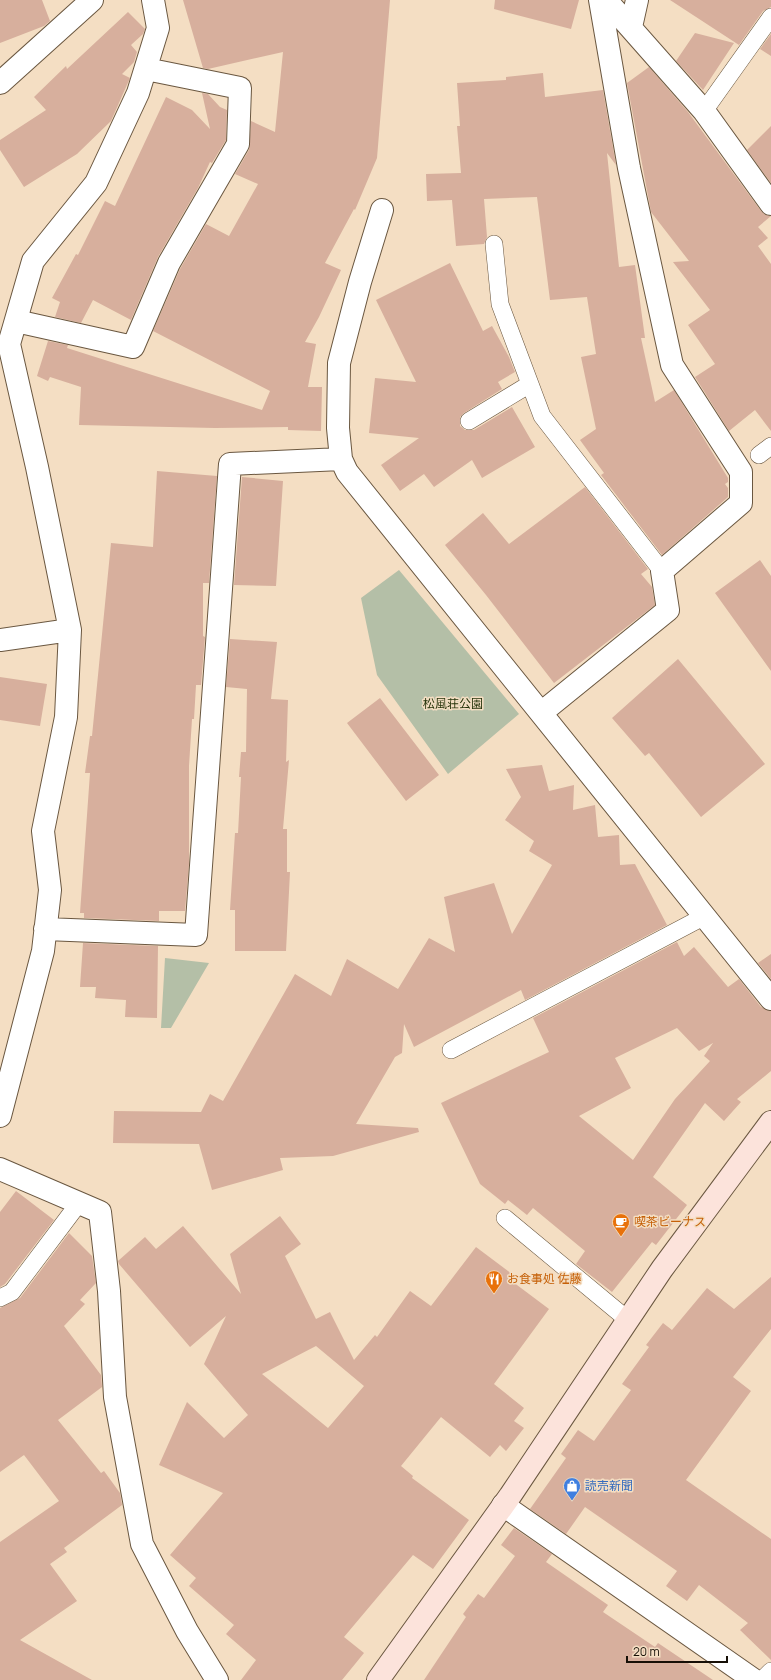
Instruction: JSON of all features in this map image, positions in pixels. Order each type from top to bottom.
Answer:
[{"type":"street","points":[[0,83],[92,0]]},
{"type":"street","points":[[0,1116],[43,951],[50,890],[43,831],[66,717],[70,630],[37,467],[9,344],[34,261],[96,184],[138,93],[158,28],[153,0]]},
{"type":"street","points":[[541,713],[668,610],[662,571],[741,503],[741,472],[672,365],[629,168],[600,0]]},
{"type":"street","points":[[606,0],[704,111],[771,204]]},
{"type":"street","points":[[631,27],[637,0]]},
{"type":"street","points":[[16,321],[133,347],[169,263],[238,144],[240,88],[146,69]]},
{"type":"street","points":[[382,210],[360,282],[339,363],[338,428],[341,459],[347,472],[771,999]]},
{"type":"street","points":[[45,929],[196,935],[230,464],[341,459]]},
{"type":"street","points":[[0,640],[70,630]]},
{"type":"street","points":[[378,1680],[503,1506],[662,1270],[769,1128]]},
{"type":"street","points":[[0,1169],[100,1212],[109,1291],[115,1397],[142,1544],[187,1630],[217,1680]]},
{"type":"street","points":[[503,1506],[754,1680]]},
{"type":"lane","points":[[704,111],[771,17]]},
{"type":"lane","points":[[494,244],[500,304],[542,416],[662,571]]},
{"type":"lane","points":[[469,421],[530,384]]},
{"type":"lane","points":[[452,1050],[705,916]]},
{"type":"lane","points":[[0,1298],[12,1292],[79,1203]]},
{"type":"lane","points":[[505,1218],[628,1320]]},
{"type":"lane","points":[[762,1680],[771,1671]]},
{"type":"green space","name":"松風荘公園","points":[[399,570],[519,714],[448,774],[377,675],[361,598]]},
{"type":"green space","points":[[165,958],[209,963],[171,1028],[161,1028]]},
{"type":"building","points":[[0,0],[42,0],[50,21],[44,26],[0,43]]},
{"type":"building","points":[[183,0],[390,0],[377,158],[355,210],[354,209],[325,263],[341,270],[319,317],[305,342],[316,344],[308,387],[322,387],[321,431],[288,430],[288,427],[215,428],[79,425],[81,387],[50,377],[48,381],[37,376],[48,341],[68,345],[67,348],[262,410],[270,391],[153,331],[180,269],[206,224],[229,236],[258,184],[235,174],[249,150],[251,121],[275,132],[283,52],[208,69],[203,68]]},
{"type":"building","points":[[495,0],[579,0],[571,29],[494,9]]},
{"type":"building","points":[[670,0],[771,0],[771,7],[763,11],[739,45]]},
{"type":"building","points":[[128,12],[145,29],[143,34],[131,45],[137,52],[134,62],[122,74],[130,78],[111,121],[77,154],[24,187],[0,150],[0,140],[46,110],[34,97],[66,66],[67,69]]},
{"type":"building","points":[[695,33],[734,43],[703,90],[676,61]]},
{"type":"building","points":[[771,34],[771,56],[760,49]]},
{"type":"building","points":[[649,67],[688,112],[761,211],[766,215],[771,216],[758,227],[768,238],[758,246],[771,264],[771,431],[755,410],[729,431],[695,377],[715,364],[688,325],[710,310],[673,262],[689,261],[651,212],[627,83]]},
{"type":"building","points":[[543,73],[545,97],[603,90],[616,165],[607,153],[619,267],[635,265],[645,338],[641,338],[655,402],[674,390],[728,478],[728,482],[725,484],[728,488],[728,497],[662,555],[601,475],[604,473],[580,440],[596,429],[581,357],[596,354],[587,297],[550,300],[537,197],[484,199],[487,237],[484,244],[456,246],[452,200],[427,201],[426,174],[461,173],[457,126],[460,126],[457,83],[506,80],[506,77]]},
{"type":"building","points":[[202,93],[208,94],[220,107],[227,110],[226,140],[212,163],[210,162],[198,188],[158,257],[131,320],[93,300],[81,323],[55,317],[60,302],[52,298],[76,254],[78,255],[105,201],[115,206],[166,97],[192,110],[210,129]]},
{"type":"building","points":[[771,126],[771,183],[747,150]]},
{"type":"building","points":[[450,263],[483,331],[492,326],[509,357],[515,372],[498,382],[502,389],[464,413],[460,417],[460,426],[465,430],[474,430],[512,407],[535,447],[482,478],[472,460],[434,487],[424,474],[400,491],[381,465],[419,438],[369,433],[375,378],[416,382],[376,300]]},
{"type":"building","points":[[157,471],[217,476],[209,583],[203,583],[203,636],[205,637],[201,685],[196,685],[194,719],[192,719],[189,766],[189,864],[185,911],[159,911],[159,921],[84,918],[84,913],[80,913],[90,773],[85,773],[90,736],[92,736],[111,543],[153,547]]},
{"type":"building","points":[[242,477],[283,481],[276,586],[234,585]]},
{"type":"building","points":[[585,487],[648,569],[641,574],[652,587],[655,605],[554,683],[445,545],[483,513],[509,544]]},
{"type":"building","points":[[760,560],[771,576],[771,671],[715,593]]},
{"type":"building","points":[[230,639],[277,642],[271,699],[288,700],[286,762],[289,760],[283,829],[287,829],[287,872],[290,872],[286,951],[235,951],[235,910],[230,910],[235,833],[238,833],[241,752],[246,752],[247,689],[226,687]]},
{"type":"building","points":[[678,659],[765,764],[701,817],[649,753],[645,756],[612,718]]},
{"type":"building","points":[[0,677],[47,684],[40,726],[0,720]]},
{"type":"building","points":[[380,698],[439,775],[406,801],[347,723]]},
{"type":"building","points":[[542,765],[549,791],[574,785],[573,810],[595,805],[598,837],[619,835],[620,865],[635,864],[667,925],[525,1000],[521,990],[414,1047],[404,1024],[402,1053],[395,1057],[356,1124],[418,1128],[419,1132],[333,1156],[280,1158],[283,1170],[212,1190],[199,1144],[113,1143],[114,1111],[201,1112],[210,1094],[223,1101],[295,974],[331,996],[347,959],[398,989],[429,938],[455,952],[444,897],[494,883],[512,934],[552,865],[529,851],[534,841],[505,820],[521,797],[506,769]]},
{"type":"building","points":[[677,942],[684,956],[694,947],[728,987],[739,979],[761,1007],[771,1011],[771,1071],[737,1099],[741,1102],[724,1121],[705,1103],[653,1177],[687,1205],[656,1245],[652,1242],[612,1292],[576,1264],[585,1251],[533,1208],[527,1215],[508,1200],[505,1204],[480,1184],[441,1103],[549,1052],[533,1018]],"holes":[[[677,1028],[699,1051],[713,1043],[704,1056],[710,1061],[675,1099],[633,1160],[579,1116],[631,1088],[615,1058]]]},
{"type":"building","points":[[83,943],[158,946],[157,1018],[125,1017],[126,1000],[95,998],[96,987],[80,987]]},
{"type":"building","points":[[771,954],[771,979],[758,963]]},
{"type":"building","points":[[16,1191],[54,1220],[5,1284],[0,1287],[0,1212]]},
{"type":"building","points":[[280,1216],[301,1244],[285,1256],[316,1319],[330,1312],[354,1360],[375,1335],[377,1337],[410,1291],[431,1306],[476,1247],[512,1274],[509,1279],[549,1309],[494,1384],[524,1408],[514,1421],[524,1428],[506,1451],[500,1445],[490,1457],[441,1417],[401,1466],[413,1476],[412,1478],[469,1520],[433,1569],[413,1555],[344,1637],[364,1653],[342,1680],[241,1680],[256,1660],[226,1634],[234,1625],[189,1586],[196,1578],[170,1555],[223,1493],[159,1465],[187,1402],[224,1438],[248,1415],[204,1364],[226,1316],[190,1347],[118,1261],[145,1237],[156,1249],[183,1226],[241,1294],[230,1254]],"holes":[[[316,1346],[364,1386],[328,1428],[262,1374]]]},
{"type":"building","points":[[69,1233],[92,1256],[96,1283],[80,1300],[85,1304],[64,1326],[101,1375],[102,1387],[58,1420],[101,1473],[104,1471],[120,1493],[122,1505],[64,1548],[67,1552],[50,1564],[77,1601],[20,1640],[92,1680],[0,1680],[0,1542],[59,1501],[24,1455],[0,1472],[0,1308],[20,1298]]},
{"type":"building","points":[[771,1277],[771,1329],[733,1377],[751,1391],[686,1480],[771,1539],[771,1660],[740,1630],[748,1623],[699,1585],[687,1601],[666,1586],[677,1571],[585,1507],[566,1534],[530,1509],[566,1458],[561,1454],[578,1430],[594,1441],[631,1390],[622,1384],[649,1347],[646,1345],[663,1323],[672,1330],[707,1288],[734,1309]]},
{"type":"building","points":[[514,1528],[552,1554],[546,1562],[608,1605],[603,1612],[655,1647],[658,1643],[713,1680],[424,1680],[466,1617],[463,1614],[478,1594],[484,1598],[515,1556],[501,1545]]},
{"type":"place","name":"喫茶ビーナス","points":[[621,1237]]},
{"type":"place","name":"お食事処 佐藤","points":[[494,1294]]},
{"type":"place","name":"読売新聞","points":[[572,1501]]}]
